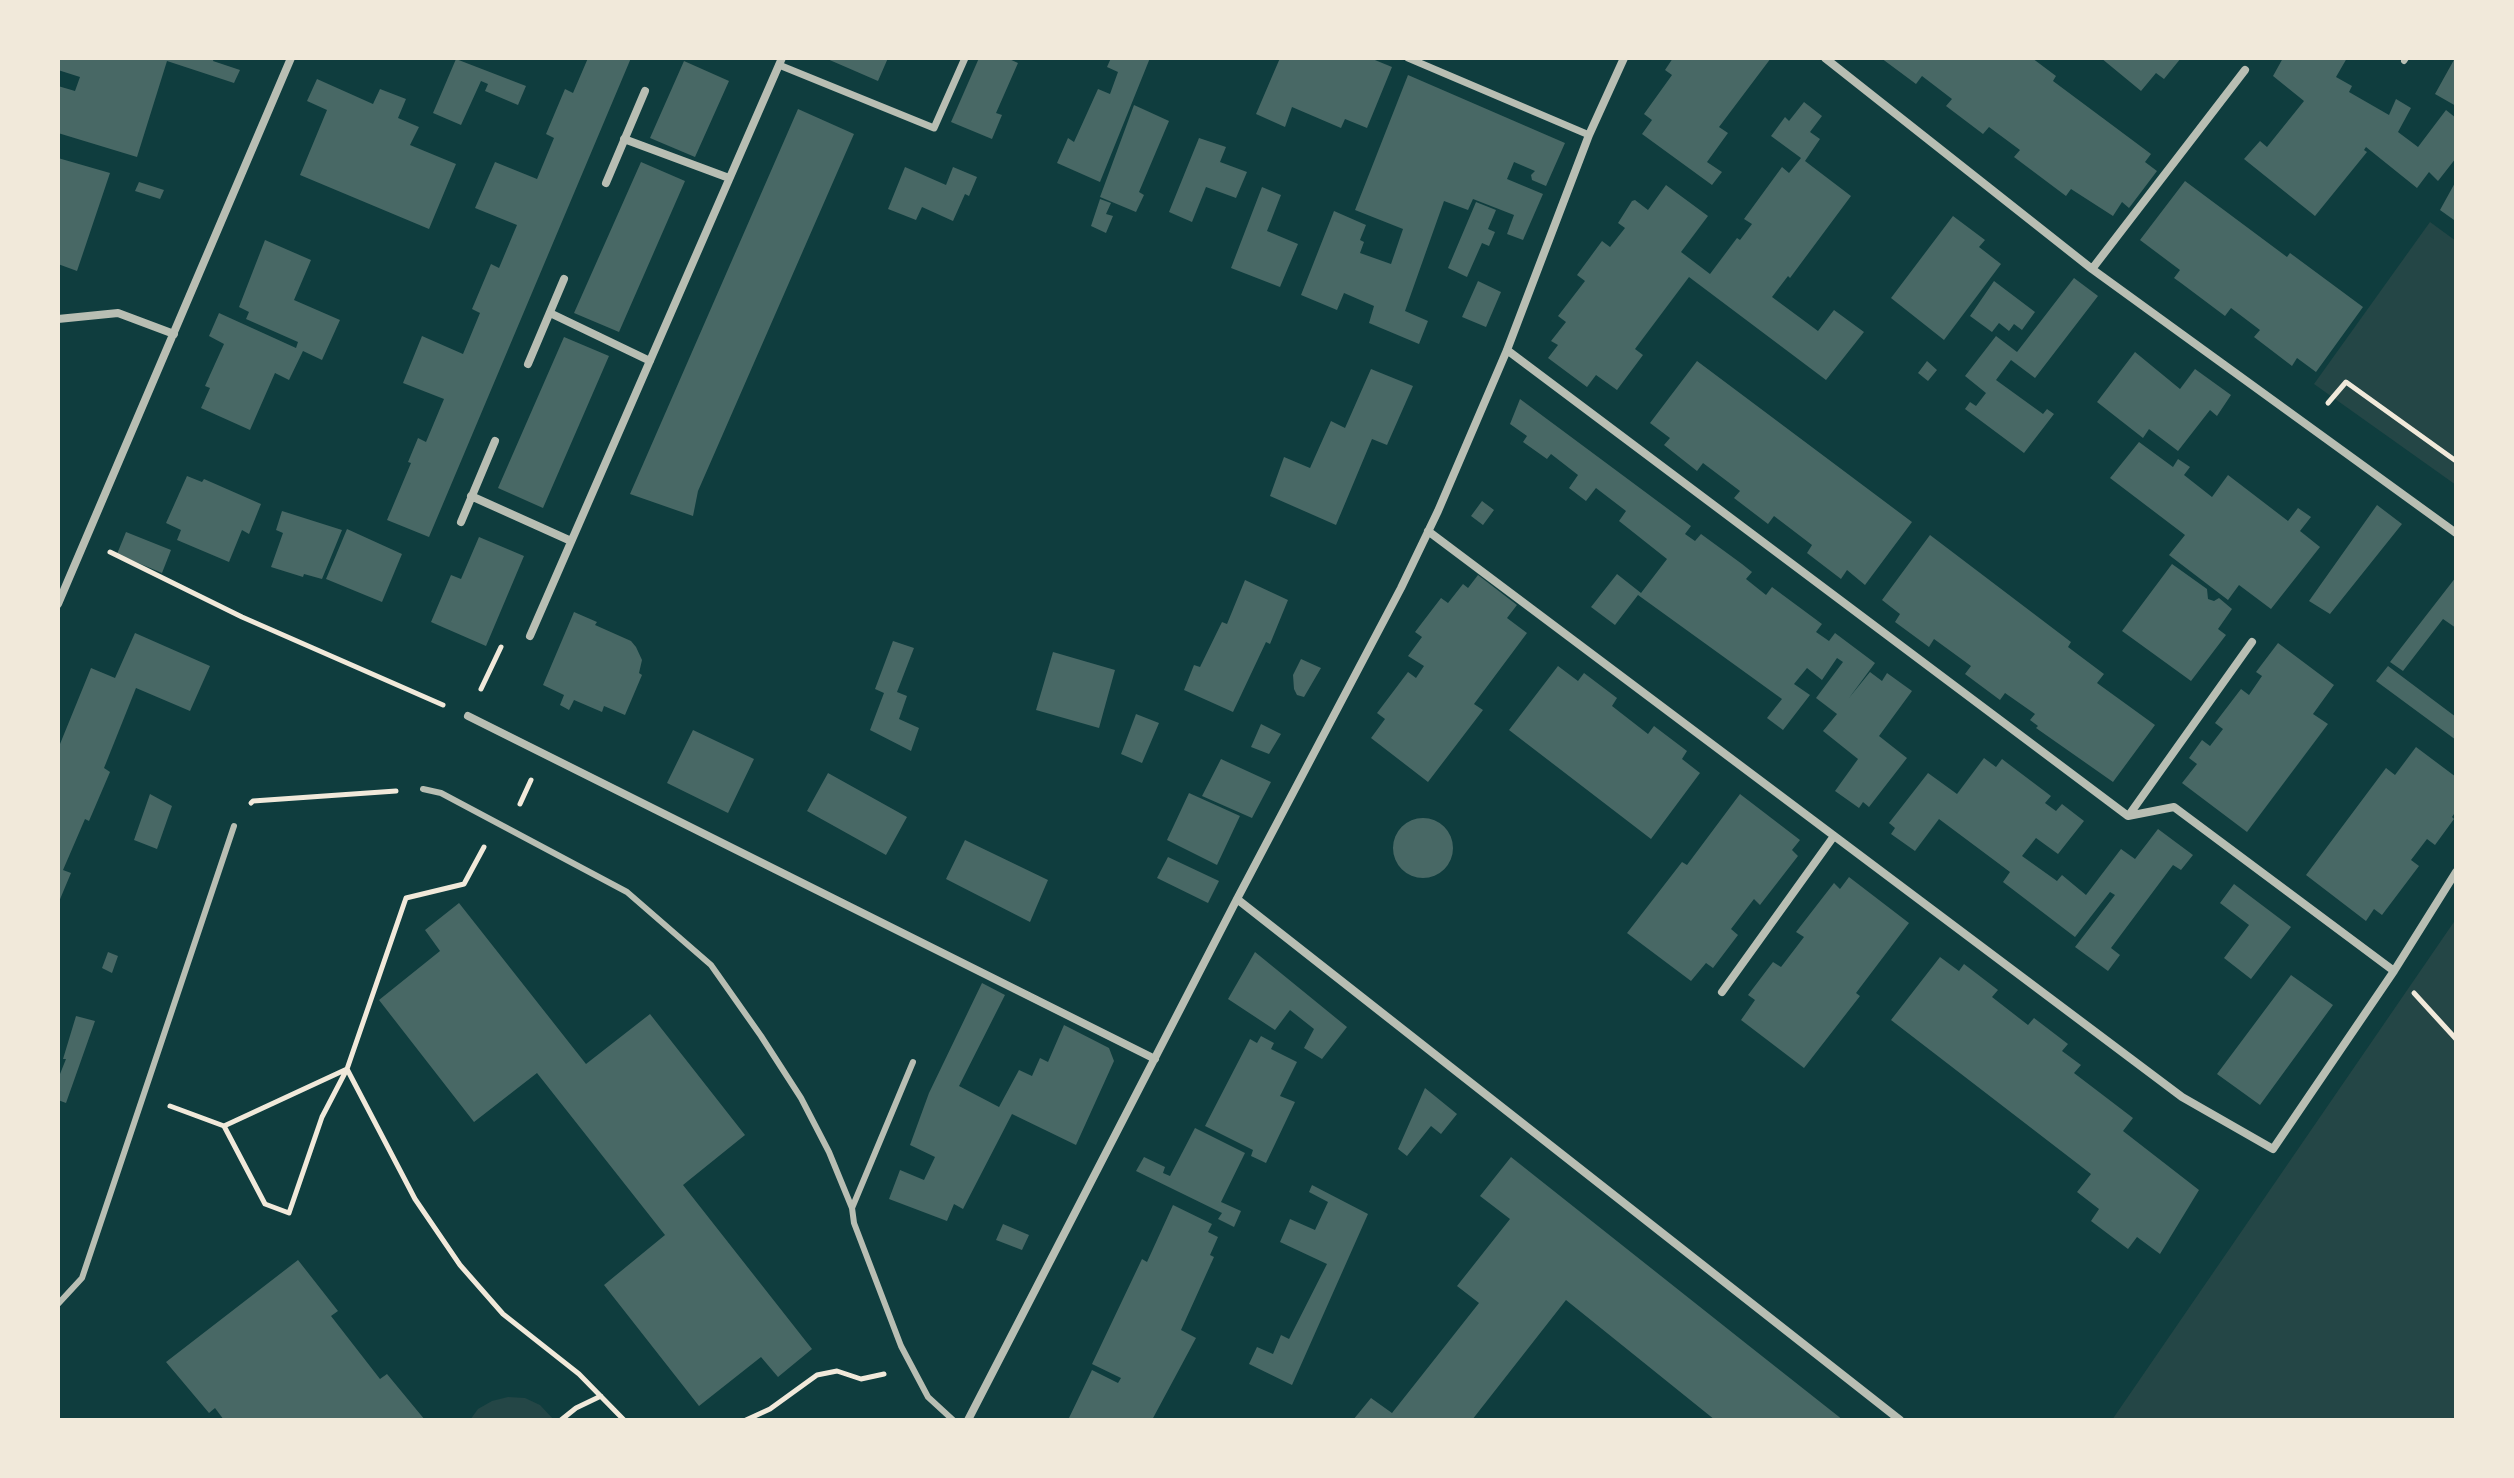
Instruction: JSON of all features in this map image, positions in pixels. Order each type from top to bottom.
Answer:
[{"type":"street","points":[[58,604],[291,58]]},
{"type":"street","points":[[530,636],[780,62],[934,128],[965,58]]},
{"type":"street","points":[[1408,58],[1589,135]]},
{"type":"street","points":[[968,1420],[1401,588],[1507,350],[1589,135],[1624,58]]},
{"type":"street","points":[[1825,58],[2092,269],[2456,533]]},
{"type":"street","points":[[2092,269],[2245,70]]},
{"type":"street","points":[[606,183],[645,91]]},
{"type":"street","points":[[624,139],[729,178]]},
{"type":"street","points":[[528,364],[564,279]]},
{"type":"street","points":[[58,319],[118,313],[174,334]]},
{"type":"street","points":[[550,313],[650,361]]},
{"type":"street","points":[[1507,350],[2128,816],[2174,807],[2394,971]]},
{"type":"street","points":[[461,522],[495,441]]},
{"type":"street","points":[[471,496],[571,541]]},
{"type":"street","points":[[1428,531],[2182,1097],[2273,1149],[2394,971],[2456,872]]},
{"type":"street","points":[[2128,816],[2252,642]]},
{"type":"street","points":[[468,716],[1155,1059]]},
{"type":"street","points":[[1722,992],[1834,836]]},
{"type":"street","points":[[1237,899],[1900,1420]]},
{"type":"lane","points":[[423,789],[441,793],[627,892],[711,965],[801,1098],[829,1152],[852,1208],[901,1346],[928,1397],[953,1420]]},
{"type":"lane","points":[[58,1304],[82,1278],[234,826]]},
{"type":"lane","points":[[852,1208],[913,1062]]},
{"type":"path","points":[[2309,425],[2346,382],[2456,461]]},
{"type":"path","points":[[84,540],[242,617],[468,716],[502,646],[530,636]]},
{"type":"path","points":[[143,1096],[224,1126],[265,1204],[289,1213],[322,1117],[347,1069],[406,898],[464,884],[497,822],[521,803],[543,753]]},
{"type":"path","points":[[234,826],[253,801],[423,789]]},
{"type":"path","points":[[2394,971],[2456,1039]]},
{"type":"path","points":[[224,1126],[347,1069]]},
{"type":"path","points":[[347,1069],[415,1199],[460,1265],[503,1314],[579,1374],[624,1420]]},
{"type":"path","points":[[746,1420],[770,1409],[817,1375],[837,1371],[861,1379],[913,1369]]},
{"type":"path","points":[[561,1420],[576,1408],[601,1396]]},
{"type":"shaded area","points":[[2430,222],[2456,241],[2456,485],[2314,384]]},
{"type":"shaded area","points":[[2456,919],[2456,1420],[2112,1420]]},
{"type":"shaded area","points":[[508,1397],[525,1398],[540,1405],[554,1420],[470,1420],[478,1409]]},
{"type":"building","points":[[58,58],[214,58],[213,61],[240,70],[234,83],[167,61],[137,157],[58,133],[58,86],[75,91],[80,77],[58,70]]},
{"type":"building","points":[[588,58],[631,58],[429,537],[387,520],[418,438],[426,442],[444,399],[403,383],[422,336],[463,354],[480,313],[472,309],[491,264],[499,268],[517,225],[475,208],[495,162],[537,179],[554,138],[546,134],[565,89],[573,93]]},
{"type":"building","points":[[825,58],[888,58],[878,81]]},
{"type":"building","points":[[979,58],[1007,58],[1018,63],[996,113],[1002,115],[992,139],[951,122]]},
{"type":"building","points":[[1111,58],[1150,58],[1100,182],[1057,163],[1068,138],[1074,142],[1098,89],[1110,94],[1118,72],[1107,67]]},
{"type":"building","points":[[1280,58],[1370,58],[1392,67],[1367,128],[1345,119],[1341,128],[1292,107],[1285,127],[1256,114]]},
{"type":"building","points":[[1673,58],[1771,58],[1719,127],[1728,133],[1707,162],[1722,172],[1712,185],[1642,134],[1652,120],[1644,114],[1672,75],[1665,70]]},
{"type":"building","points":[[1881,58],[2032,58],[2056,76],[2053,81],[2151,154],[2145,162],[2157,171],[2129,208],[2122,202],[2113,216],[2071,189],[2066,196],[2014,157],[2020,150],[1989,127],[1983,134],[1946,106],[1952,99],[1922,76],[1916,84]]},
{"type":"building","points":[[2101,58],[2181,58],[2164,79],[2156,73],[2141,91]]},
{"type":"building","points":[[2283,58],[2347,58],[2336,77],[2352,86],[2349,92],[2389,115],[2396,99],[2411,108],[2398,132],[2418,147],[2446,110],[2456,118],[2456,158],[2438,181],[2429,172],[2417,188],[2366,147],[2364,150],[2367,152],[2315,216],[2244,159],[2260,141],[2267,147],[2304,101],[2273,76]]},
{"type":"building","points":[[2456,58],[2456,106],[2435,94]]},
{"type":"building","points":[[456,59],[526,86],[518,105],[485,91],[488,84],[481,81],[461,125],[433,113]]},
{"type":"building","points":[[684,61],[729,81],[695,157],[650,138]]},
{"type":"building","points":[[1408,75],[1565,143],[1546,186],[1532,180],[1531,175],[1535,171],[1514,162],[1507,179],[1543,194],[1523,240],[1507,234],[1514,215],[1473,199],[1468,210],[1444,201],[1405,311],[1428,321],[1419,344],[1369,323],[1374,306],[1344,293],[1337,310],[1301,295],[1334,211],[1366,225],[1360,240],[1364,242],[1360,253],[1391,264],[1403,229],[1355,210]]},
{"type":"building","points":[[317,79],[373,104],[380,89],[406,99],[398,118],[419,127],[410,145],[456,164],[429,229],[300,175],[327,110],[307,101]]},
{"type":"building","points":[[1804,102],[1822,116],[1810,132],[1820,139],[1805,161],[1851,196],[1790,278],[1788,276],[1772,297],[1818,331],[1834,310],[1864,332],[1826,380],[1689,277],[1635,349],[1643,355],[1617,390],[1596,375],[1587,387],[1548,358],[1558,345],[1551,341],[1566,322],[1558,316],[1585,281],[1577,275],[1602,241],[1610,247],[1625,228],[1618,223],[1632,201],[1648,210],[1666,185],[1708,216],[1681,252],[1710,274],[1737,238],[1740,240],[1752,224],[1744,219],[1782,167],[1789,173],[1801,158],[1771,136],[1785,117],[1789,121]]},
{"type":"building","points":[[1134,105],[1169,121],[1139,192],[1144,195],[1136,212],[1100,197]]},
{"type":"building","points":[[798,109],[854,134],[698,491],[693,516],[630,494]]},
{"type":"building","points":[[1199,138],[1226,147],[1220,162],[1247,172],[1236,198],[1206,187],[1192,222],[1169,212]]},
{"type":"building","points":[[58,158],[110,173],[77,271],[58,264]]},
{"type":"building","points":[[641,162],[685,181],[619,332],[574,313]]},
{"type":"building","points":[[905,167],[946,185],[953,167],[977,177],[953,221],[922,207],[916,220],[888,209]]},
{"type":"building","points":[[2185,181],[2287,257],[2290,253],[2363,307],[2316,372],[2297,358],[2292,366],[2254,337],[2260,330],[2231,308],[2225,316],[2174,278],[2180,270],[2140,240]]},
{"type":"building","points":[[2456,181],[2456,216],[2454,220],[2440,210]]},
{"type":"building","points":[[139,182],[164,190],[160,199],[135,191]]},
{"type":"building","points":[[1262,187],[1281,195],[1267,231],[1298,244],[1280,287],[1231,268]]},
{"type":"building","points":[[1100,199],[1111,203],[1106,214],[1113,216],[1106,233],[1091,226]]},
{"type":"building","points":[[1476,202],[1496,210],[1488,229],[1495,232],[1489,246],[1482,243],[1467,277],[1448,268]]},
{"type":"building","points":[[1953,216],[1985,240],[1979,247],[2001,264],[1944,340],[1891,298]]},
{"type":"building","points":[[265,240],[311,260],[294,300],[340,320],[322,360],[303,351],[289,380],[275,373],[250,430],[201,408],[210,388],[205,386],[224,344],[209,336],[219,313],[296,348],[298,342],[246,319],[249,312],[239,307]]},
{"type":"building","points":[[2074,278],[2098,296],[2035,378],[2011,360],[1996,380],[2043,414],[2047,409],[2054,414],[2024,453],[1965,409],[1970,402],[1976,406],[1986,393],[1965,376],[1996,336],[2017,352]]},
{"type":"building","points":[[1478,281],[1501,292],[1486,327],[1462,317]]},
{"type":"building","points":[[1994,281],[2035,312],[2022,330],[2014,324],[2009,331],[1999,323],[1992,332],[1970,316]]},
{"type":"building","points":[[564,337],[609,356],[543,508],[498,488]]},
{"type":"building","points":[[2135,352],[2180,389],[2195,369],[2231,395],[2217,416],[2210,410],[2178,451],[2149,429],[2143,438],[2097,402]]},
{"type":"building","points":[[1697,361],[1912,522],[1865,585],[1847,570],[1841,579],[1807,553],[1812,545],[1774,516],[1768,524],[1734,498],[1740,491],[1703,463],[1697,471],[1664,445],[1670,438],[1650,423]]},
{"type":"building","points":[[1927,361],[1937,370],[1928,381],[1918,373]]},
{"type":"building","points":[[1371,369],[1413,386],[1387,445],[1372,439],[1336,525],[1270,496],[1284,457],[1310,468],[1331,421],[1345,428]]},
{"type":"building","points":[[1520,399],[1691,526],[1685,534],[1695,541],[1701,534],[1742,564],[1752,572],[1746,579],[1766,595],[1772,587],[1822,624],[1816,632],[1829,641],[1835,633],[1875,663],[1849,698],[1870,672],[1882,681],[1887,673],[1912,691],[1879,736],[1907,758],[1869,807],[1863,802],[1859,808],[1835,791],[1858,759],[1823,731],[1837,714],[1816,698],[1843,662],[1837,658],[1822,680],[1807,668],[1794,684],[1810,695],[1783,730],[1767,718],[1782,699],[1638,595],[1615,625],[1591,607],[1617,574],[1641,593],[1667,559],[1619,521],[1626,511],[1596,488],[1586,501],[1569,488],[1578,475],[1551,454],[1547,459],[1523,442],[1527,436],[1510,424]]},
{"type":"building","points":[[2139,442],[2173,467],[2178,459],[2190,467],[2184,475],[2212,497],[2228,475],[2288,521],[2298,508],[2311,517],[2300,531],[2320,547],[2271,609],[2239,585],[2228,600],[2169,555],[2185,535],[2110,478]]},
{"type":"building","points":[[187,476],[202,482],[204,479],[261,504],[249,534],[242,530],[229,562],[177,540],[181,530],[166,523]]},
{"type":"building","points":[[1482,501],[1494,510],[1483,525],[1471,516]]},
{"type":"building","points":[[2377,505],[2402,524],[2330,614],[2309,601]]},
{"type":"building","points":[[282,511],[342,530],[322,579],[304,574],[303,577],[271,567],[283,533],[276,530]]},
{"type":"building","points":[[347,529],[402,554],[382,602],[326,579]]},
{"type":"building","points":[[126,532],[171,550],[162,573],[117,554]]},
{"type":"building","points":[[1930,535],[2071,642],[2068,647],[2104,674],[2097,683],[2155,725],[2113,782],[2036,728],[2038,726],[2030,720],[2035,714],[2005,693],[2000,700],[1965,674],[1971,666],[1934,639],[1929,647],[1895,622],[1900,614],[1882,600]]},
{"type":"building","points":[[479,537],[524,556],[486,646],[431,622],[451,575],[461,579]]},
{"type":"building","points":[[2172,564],[2207,589],[2208,599],[2214,601],[2219,598],[2232,609],[2218,629],[2226,635],[2191,681],[2122,631]]},
{"type":"building","points":[[1478,575],[1517,605],[1507,618],[1527,633],[1474,704],[1483,710],[1428,782],[1371,738],[1385,719],[1377,713],[1408,672],[1416,678],[1424,666],[1408,656],[1422,637],[1415,632],[1441,598],[1448,603],[1463,584],[1468,588]]},
{"type":"building","points":[[2456,577],[2456,628],[2443,619],[2403,671],[2390,662]]},
{"type":"building","points":[[1245,580],[1288,600],[1270,644],[1266,642],[1233,712],[1184,690],[1194,665],[1200,667],[1222,622],[1227,624]]},
{"type":"building","points":[[574,612],[631,641],[636,647],[642,660],[639,673],[642,675],[625,715],[604,706],[602,712],[574,700],[569,710],[560,705],[564,695],[543,685]]},
{"type":"building","points":[[135,633],[210,666],[190,711],[136,688],[104,768],[110,772],[63,870],[71,873],[58,904],[58,743],[91,668],[115,678]]},
{"type":"building","points":[[893,641],[914,648],[897,692],[907,696],[899,719],[919,728],[911,751],[870,730],[884,693],[875,689]]},
{"type":"building","points":[[2278,643],[2334,685],[2313,714],[2328,724],[2247,832],[2182,783],[2197,764],[2189,758],[2202,740],[2210,746],[2223,729],[2215,723],[2241,689],[2249,695],[2262,676],[2256,672]]},
{"type":"building","points":[[1053,652],[1115,670],[1099,728],[1036,710]]},
{"type":"building","points":[[1301,659],[1321,668],[1304,697],[1297,695],[1294,689],[1293,675]]},
{"type":"building","points":[[1558,666],[1578,681],[1584,673],[1617,698],[1612,706],[1648,734],[1654,726],[1687,751],[1682,759],[1700,773],[1651,839],[1509,730]]},
{"type":"building","points":[[2388,666],[2456,717],[2456,740],[2376,681]]},
{"type":"building","points":[[1136,714],[1159,723],[1142,763],[1121,754]]},
{"type":"building","points":[[1261,724],[1281,734],[1269,754],[1251,747]]},
{"type":"building","points":[[693,730],[754,759],[728,813],[667,783]]},
{"type":"building","points":[[2416,747],[2456,777],[2454,819],[2435,845],[2427,839],[2411,860],[2419,866],[2382,915],[2374,909],[2366,921],[2306,875],[2386,768],[2395,775]]},
{"type":"building","points":[[1984,758],[1996,767],[2002,759],[2051,796],[2045,803],[2056,811],[2062,804],[2084,821],[2058,854],[2036,838],[2022,856],[2057,881],[2062,875],[2086,895],[2121,849],[2135,859],[2158,829],[2193,855],[2181,870],[2173,865],[2111,948],[2120,955],[2108,971],[2075,947],[2115,895],[2110,892],[2075,937],[2003,882],[2010,872],[1939,819],[1915,851],[1891,834],[1895,828],[1889,823],[1928,773],[1957,794]]},
{"type":"building","points":[[1221,759],[1271,782],[1252,818],[1202,796]]},
{"type":"building","points":[[828,773],[907,817],[886,855],[807,811]]},
{"type":"building","points":[[1189,793],[1240,816],[1217,865],[1167,840]]},
{"type":"building","points":[[150,794],[172,806],[157,849],[134,840]]},
{"type":"building","points":[[1740,794],[1800,840],[1792,850],[1798,856],[1760,905],[1754,899],[1731,929],[1738,935],[1713,968],[1706,963],[1691,981],[1627,933],[1682,862],[1687,865]]},
{"type":"building","points":[[1423,818],[1444,827],[1453,848],[1444,869],[1423,878],[1402,869],[1393,848],[1402,827]]},
{"type":"building","points":[[965,840],[1048,880],[1030,922],[946,879]]},
{"type":"building","points":[[1168,857],[1219,881],[1208,903],[1157,878]]},
{"type":"building","points":[[1849,877],[1909,923],[1856,993],[1860,996],[1804,1068],[1741,1020],[1755,1000],[1748,995],[1773,962],[1781,967],[1804,937],[1796,932],[1834,883],[1840,889]]},
{"type":"building","points":[[2234,884],[2291,927],[2251,979],[2224,958],[2249,925],[2220,903]]},
{"type":"building","points":[[459,903],[586,1064],[650,1014],[745,1135],[683,1185],[812,1349],[778,1377],[761,1357],[699,1406],[604,1285],[665,1235],[537,1073],[474,1122],[379,1000],[440,951],[425,930]]},
{"type":"building","points":[[108,952],[118,956],[112,973],[102,968]]},
{"type":"building","points":[[1255,952],[1347,1027],[1322,1059],[1304,1048],[1314,1029],[1290,1010],[1275,1030],[1228,999]]},
{"type":"building","points":[[1940,957],[1959,971],[1964,964],[1998,990],[1992,997],[2028,1025],[2034,1018],[2068,1044],[2062,1051],[2081,1065],[2074,1073],[2133,1118],[2123,1131],[2199,1190],[2160,1254],[2137,1237],[2128,1249],[2091,1221],[2099,1209],[2077,1192],[2091,1174],[1891,1020]]},
{"type":"building","points":[[2291,975],[2333,1005],[2260,1105],[2217,1074]]},
{"type":"building","points":[[982,983],[1005,995],[959,1086],[999,1107],[1019,1070],[1032,1076],[1040,1058],[1048,1062],[1064,1025],[1109,1048],[1114,1061],[1076,1145],[1012,1114],[963,1209],[954,1204],[947,1221],[889,1199],[900,1170],[924,1180],[935,1157],[910,1145],[929,1093]]},
{"type":"building","points":[[76,1016],[95,1021],[66,1103],[58,1100],[58,1079]]},
{"type":"building","points":[[1261,1036],[1274,1043],[1271,1049],[1297,1062],[1280,1096],[1295,1102],[1266,1163],[1251,1156],[1253,1150],[1205,1126],[1250,1039],[1257,1043]]},
{"type":"building","points":[[1425,1088],[1457,1114],[1441,1134],[1431,1126],[1407,1156],[1398,1149]]},
{"type":"building","points":[[1195,1128],[1245,1153],[1221,1202],[1241,1211],[1234,1227],[1218,1219],[1222,1213],[1136,1171],[1144,1157],[1165,1167],[1163,1173],[1170,1176]]},
{"type":"building","points":[[1511,1157],[1843,1420],[1715,1420],[1566,1300],[1472,1420],[1353,1420],[1371,1398],[1392,1413],[1479,1303],[1457,1286],[1510,1219],[1480,1196]]},
{"type":"building","points":[[1312,1185],[1368,1214],[1292,1385],[1249,1364],[1257,1347],[1273,1354],[1281,1335],[1289,1339],[1327,1264],[1280,1242],[1290,1219],[1315,1230],[1328,1202],[1309,1192]]},
{"type":"building","points":[[1173,1205],[1212,1224],[1208,1232],[1218,1237],[1210,1255],[1214,1257],[1181,1330],[1196,1338],[1152,1420],[1068,1420],[1092,1370],[1118,1383],[1121,1378],[1092,1364],[1142,1259],[1147,1262]]},
{"type":"building","points":[[1003,1224],[1029,1235],[1022,1250],[996,1240]]},
{"type":"building","points":[[298,1260],[338,1311],[331,1316],[380,1379],[387,1374],[425,1420],[224,1420],[215,1408],[209,1413],[166,1362]]}]
